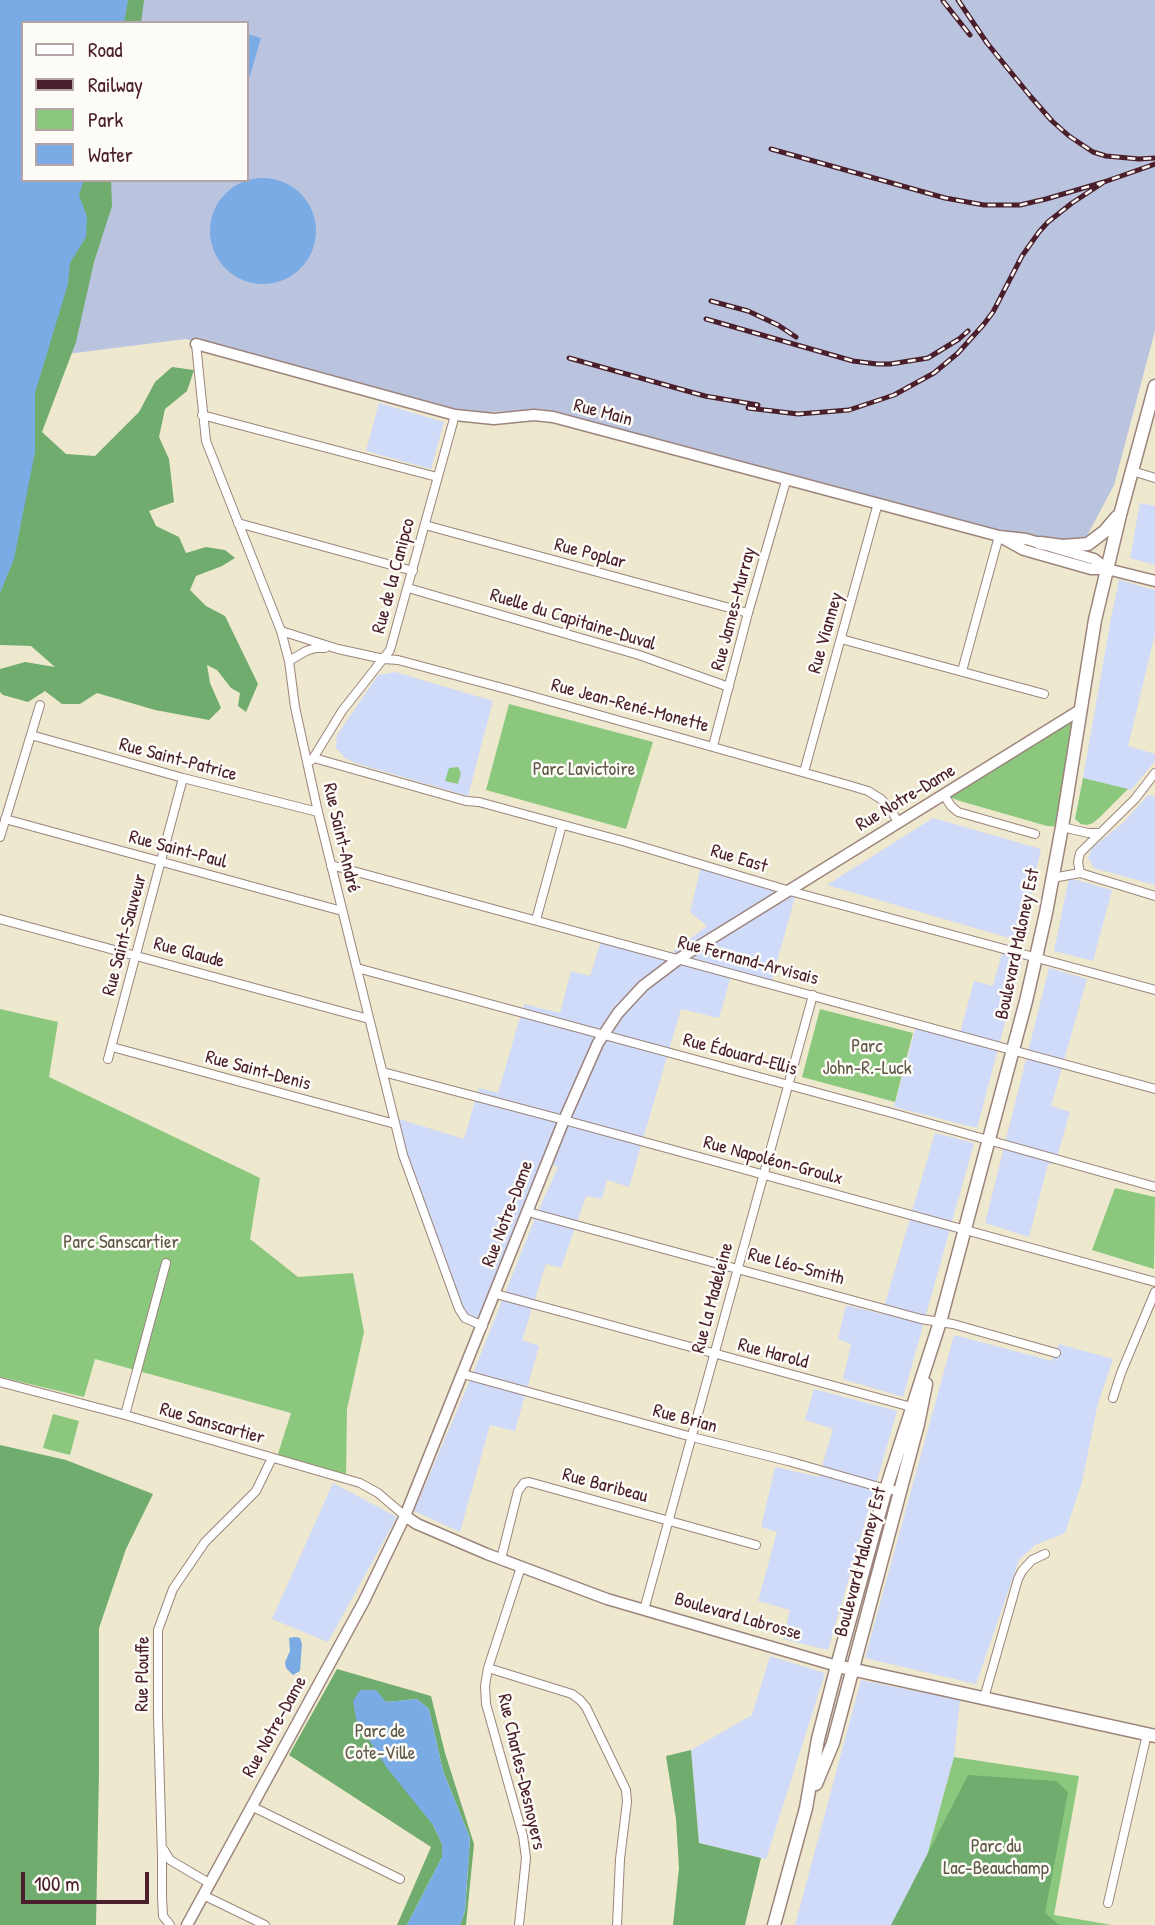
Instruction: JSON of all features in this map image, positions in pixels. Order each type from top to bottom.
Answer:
[{"type":"main road","name":"Boulevard Maloney Est","points":[[774,1925],[806,1808],[818,1739],[838,1665],[893,1490],[1014,1050],[1037,957],[1062,827],[1095,620],[1155,386]]},
{"type":"main road","points":[[1040,543],[1063,546],[1088,544],[1120,515]]},
{"type":"main road","name":"Boulevard Maloney Est","points":[[806,1808],[832,1743],[853,1669],[893,1490]]},
{"type":"main road","name":"Boulevard Labrosse","points":[[838,1665],[1151,1735]]},
{"type":"street","name":"Rue Saint-André","points":[[196,344],[206,441],[281,631],[289,661],[295,707],[311,762],[318,812],[408,1172],[459,1309],[465,1318],[483,1326]]},
{"type":"street","name":"Rue Main","points":[[196,344],[455,415],[494,419],[543,415],[999,536],[1026,539],[1094,559],[1107,569]]},
{"type":"street","points":[[202,415],[438,477]]},
{"type":"street","name":"Rue de la Canipco","points":[[311,762],[342,711],[390,650],[455,415]]},
{"type":"street","points":[[1132,471],[1155,478]]},
{"type":"street","name":"Rue James-Murray","points":[[713,746],[786,481]]},
{"type":"street","name":"Rue Vianney","points":[[804,772],[878,503]]},
{"type":"street","points":[[238,523],[413,571]]},
{"type":"street","name":"Rue Poplar","points":[[425,526],[748,613]]},
{"type":"street","name":"Rue Main","points":[[999,536],[1032,552],[1091,569],[1107,569],[1155,581]]},
{"type":"street","points":[[962,671],[999,536]]},
{"type":"street","name":"Ruelle du Capitaine-Duval","points":[[408,588],[639,655],[729,687]]},
{"type":"street","name":"Rue Jean-René-Monette","points":[[281,631],[338,649],[411,663],[804,772],[875,795],[891,810],[898,822]]},
{"type":"street","points":[[841,639],[1044,694]]},
{"type":"street","name":"Rue Jean-René-Monette","points":[[289,661],[306,650],[338,649]]},
{"type":"street","points":[[0,837],[40,705]]},
{"type":"street","name":"Rue Notre-Dame","points":[[187,1925],[364,1601],[405,1516],[564,1120],[603,1034],[618,1013],[633,995],[680,958],[1080,710]]},
{"type":"street","name":"Rue Saint-Patrice","points":[[31,734],[183,778],[318,812]]},
{"type":"street","name":"Rue East","points":[[311,762],[479,802],[790,891],[1155,990]]},
{"type":"street","points":[[1080,873],[1080,853],[1150,788],[1155,773]]},
{"type":"street","name":"Rue Saint-Sauveur","points":[[108,1059],[183,778]]},
{"type":"street","points":[[944,795],[958,812],[1035,835]]},
{"type":"street","name":"Rue Saint-Paul","points":[[5,819],[342,911]]},
{"type":"street","points":[[536,920],[562,825]]},
{"type":"street","points":[[1062,827],[1100,833]]},
{"type":"street","name":"Rue Fernand-Arvisais","points":[[331,865],[1155,1089]]},
{"type":"street","points":[[1052,880],[1080,873],[1155,896]]},
{"type":"street","name":"Rue Glaude","points":[[0,919],[369,1019]]},
{"type":"street","name":"Rue Édouard-Ellis","points":[[356,968],[1155,1187]]},
{"type":"street","name":"Rue La Madeleine","points":[[644,1610],[813,995]]},
{"type":"street","name":"Rue Saint-Denis","points":[[112,1047],[395,1124]]},
{"type":"street","name":"Rue Napoléon-Groulx","points":[[383,1072],[1155,1282]]},
{"type":"street","name":"Rue Léo-Smith","points":[[528,1212],[920,1319],[953,1324],[1056,1353]]},
{"type":"street","points":[[125,1415],[166,1263]]},
{"type":"street","points":[[1113,1398],[1155,1292]]},
{"type":"street","name":"Rue Harold","points":[[496,1294],[916,1408]]},
{"type":"street","name":"Rue Brian","points":[[463,1374],[893,1490]]},
{"type":"street","name":"Rue Sanscartier","points":[[0,1381],[360,1483],[379,1493],[405,1516]]},
{"type":"street","name":"Rue Plouffe","points":[[170,1925],[163,1916],[158,1630],[173,1589],[205,1542],[256,1491],[272,1458]]},
{"type":"street","name":"Rue Baribeau","points":[[501,1559],[518,1491],[524,1483],[529,1482],[756,1545]]},
{"type":"street","name":"Boulevard Labrosse","points":[[405,1516],[438,1533],[521,1567],[644,1610],[838,1665]]},
{"type":"street","points":[[984,1698],[1018,1580],[1032,1560],[1045,1554]]},
{"type":"street","name":"Rue Charles-Desnoyers","points":[[519,1925],[526,1858],[523,1836],[486,1704],[485,1686],[488,1668],[521,1567]]},
{"type":"street","name":"Rue Charles-Desnoyers","points":[[488,1668],[572,1694],[586,1707],[626,1790],[617,1925]]},
{"type":"street","points":[[1108,1903],[1151,1735]]},
{"type":"street","points":[[251,1807],[400,1878]]},
{"type":"street","points":[[162,1848],[170,1860],[209,1883]]},
{"type":"street","points":[[202,1895],[265,1925]]},
{"type":"shaded area","points":[[112,0],[1155,0],[1155,331],[1114,485],[1087,536],[1074,546],[1062,548],[529,411],[444,413],[186,339],[27,359],[70,182],[248,182],[248,21],[107,21]]},
{"type":"shaded area","points":[[379,403],[444,422],[431,469],[366,451]]},
{"type":"shaded area","points":[[1140,503],[1155,506],[1155,565],[1130,558]]},
{"type":"shaded area","points":[[1119,580],[1155,590],[1155,634],[1128,746],[1155,754],[1155,761],[1131,790],[1083,778]]},
{"type":"shaded area","points":[[395,672],[493,701],[468,796],[355,763],[345,758],[336,748],[337,735],[378,675]]},
{"type":"shaded area","points":[[1148,795],[1155,797],[1155,885],[1094,868],[1088,858],[1092,848],[1124,822]]},
{"type":"shaded area","points":[[933,818],[1041,849],[1020,941],[827,885]]},
{"type":"shaded area","points":[[701,867],[795,897],[771,983],[732,972],[719,1018],[681,1009],[629,1187],[607,1180],[602,1199],[586,1196],[561,1268],[546,1264],[522,1340],[539,1346],[515,1431],[490,1425],[460,1532],[414,1511],[558,1167],[548,1163],[483,1326],[465,1318],[395,1124],[399,1119],[464,1139],[479,1088],[498,1093],[524,1004],[560,1013],[571,971],[590,976],[603,935],[671,953],[707,926],[690,912]]},
{"type":"shaded area","points":[[1069,878],[1112,890],[1093,961],[1054,951]]},
{"type":"shaded area","points":[[1002,953],[1022,959],[977,1128],[894,1107],[917,1023],[960,1033],[974,981],[993,986]]},
{"type":"shaded area","points":[[1049,968],[1087,979],[1051,1106],[1070,1112],[1055,1164],[1048,1164],[1029,1237],[985,1223]]},
{"type":"shaded area","points":[[935,1133],[974,1143],[903,1397],[843,1379],[851,1344],[838,1339],[846,1305],[882,1314]]},
{"type":"shaded area","points":[[954,1335],[1052,1361],[1059,1344],[1113,1359],[1098,1403],[1082,1482],[1065,1533],[1035,1545],[1019,1560],[976,1684],[865,1658]]},
{"type":"shaded area","points":[[814,1389],[897,1411],[828,1650],[783,1639],[790,1610],[758,1601],[777,1532],[761,1527],[775,1467],[819,1477],[833,1429],[805,1420]]},
{"type":"shaded area","points":[[333,1483],[397,1517],[328,1642],[272,1619]]},
{"type":"shaded area","points":[[770,1656],[825,1673],[766,1859],[699,1843],[691,1750],[752,1715]]},
{"type":"shaded area","points":[[861,1680],[960,1700],[954,1757],[908,1925],[795,1925]]},
{"type":"green space","points":[[112,0],[144,0],[141,21],[109,21]]},
{"type":"green space","points":[[77,182],[111,182],[112,206],[94,262],[76,342],[42,432],[66,454],[95,456],[139,412],[155,382],[172,367],[194,370],[187,391],[165,409],[159,437],[169,459],[174,502],[149,511],[156,526],[179,537],[186,553],[206,547],[225,550],[235,558],[196,576],[190,590],[206,606],[225,616],[258,684],[246,712],[238,706],[240,693],[231,688],[217,670],[207,665],[210,683],[221,708],[209,720],[155,710],[97,693],[80,704],[62,704],[45,691],[28,702],[0,692],[0,669],[25,662],[55,667],[31,646],[0,645],[0,562],[17,448]]},
{"type":"green space","name":"Parc Lavictoire","points":[[509,704],[653,742],[626,829],[486,790]]},
{"type":"green space","points":[[1080,710],[1062,827],[1047,826],[944,795]]},
{"type":"green space","points":[[458,767],[461,773],[458,784],[445,781],[449,768]]},
{"type":"green space","points":[[1083,778],[1128,789],[1101,816],[1087,825],[1075,819]]},
{"type":"green space","name":"Parc Sanscartier","points":[[0,1009],[58,1022],[49,1077],[260,1178],[250,1239],[298,1277],[353,1273],[364,1332],[347,1409],[346,1476],[277,1457],[291,1413],[95,1359],[84,1397],[0,1377]]},
{"type":"green space","name":"Parc John-R.-Luck","points":[[820,1009],[913,1033],[895,1102],[802,1077]]},
{"type":"green space","points":[[1115,1188],[1155,1197],[1154,1269],[1092,1250]]},
{"type":"green space","points":[[53,1414],[79,1421],[70,1455],[43,1448]]},
{"type":"green space","points":[[0,1445],[66,1460],[153,1494],[126,1549],[99,1628],[96,1925],[0,1925]]},
{"type":"green space","name":"Parc de Cote-Ville","points":[[337,1669],[431,1696],[445,1753],[474,1844],[466,1925],[460,1925],[465,1911],[470,1838],[443,1771],[429,1709],[417,1699],[386,1702],[442,1844],[442,1857],[407,1925],[397,1925],[431,1847],[289,1755]]},
{"type":"green space","points":[[691,1750],[699,1843],[761,1858],[745,1925],[673,1925],[679,1868],[676,1819],[666,1756]]},
{"type":"green space","name":"Parc du Lac-Beauchamp","points":[[954,1757],[1079,1776],[1054,1915],[1112,1925],[908,1925]]},
{"type":"green space","name":"Parc du Lac-Beauchamp","points":[[968,1775],[1056,1781],[1068,1792],[1045,1913],[1058,1924],[1065,1925],[891,1925]]},
{"type":"water","points":[[0,0],[128,0],[124,21],[21,21],[21,182],[83,182],[79,195],[87,217],[86,237],[70,263],[68,284],[35,393],[35,452],[14,559],[0,593]]},
{"type":"water","points":[[248,34],[261,38],[248,83]]},
{"type":"water","points":[[253,179],[273,179],[292,187],[307,202],[315,221],[315,241],[307,260],[292,275],[273,283],[253,283],[234,275],[219,260],[211,241],[211,221],[219,202],[234,187]]},
{"type":"water","points":[[289,1638],[300,1638],[302,1644],[300,1671],[293,1675],[286,1668],[285,1662],[290,1651]]},
{"type":"water","points":[[360,1690],[376,1690],[386,1702],[417,1699],[429,1709],[443,1771],[470,1838],[465,1911],[460,1925],[407,1925],[442,1857],[442,1844],[433,1825],[387,1768],[356,1719],[353,1701]]},
{"type":"railway","points":[[958,0],[987,43],[1031,97],[1069,136],[1093,152],[1106,156],[1155,158]]},
{"type":"railway","points":[[943,1],[970,35]]},
{"type":"railway","points":[[771,149],[945,198],[984,205],[1020,205],[1046,199],[1155,164]]},
{"type":"railway","points":[[748,408],[798,414],[849,410],[894,395],[934,373],[958,353],[993,312],[1022,256],[1039,232],[1072,203],[1104,182]]},
{"type":"railway","points":[[711,301],[748,311],[796,337]]},
{"type":"railway","points":[[706,319],[853,361],[877,364],[928,358],[968,331]]},
{"type":"railway","points":[[569,358],[705,396],[758,405]]}]
